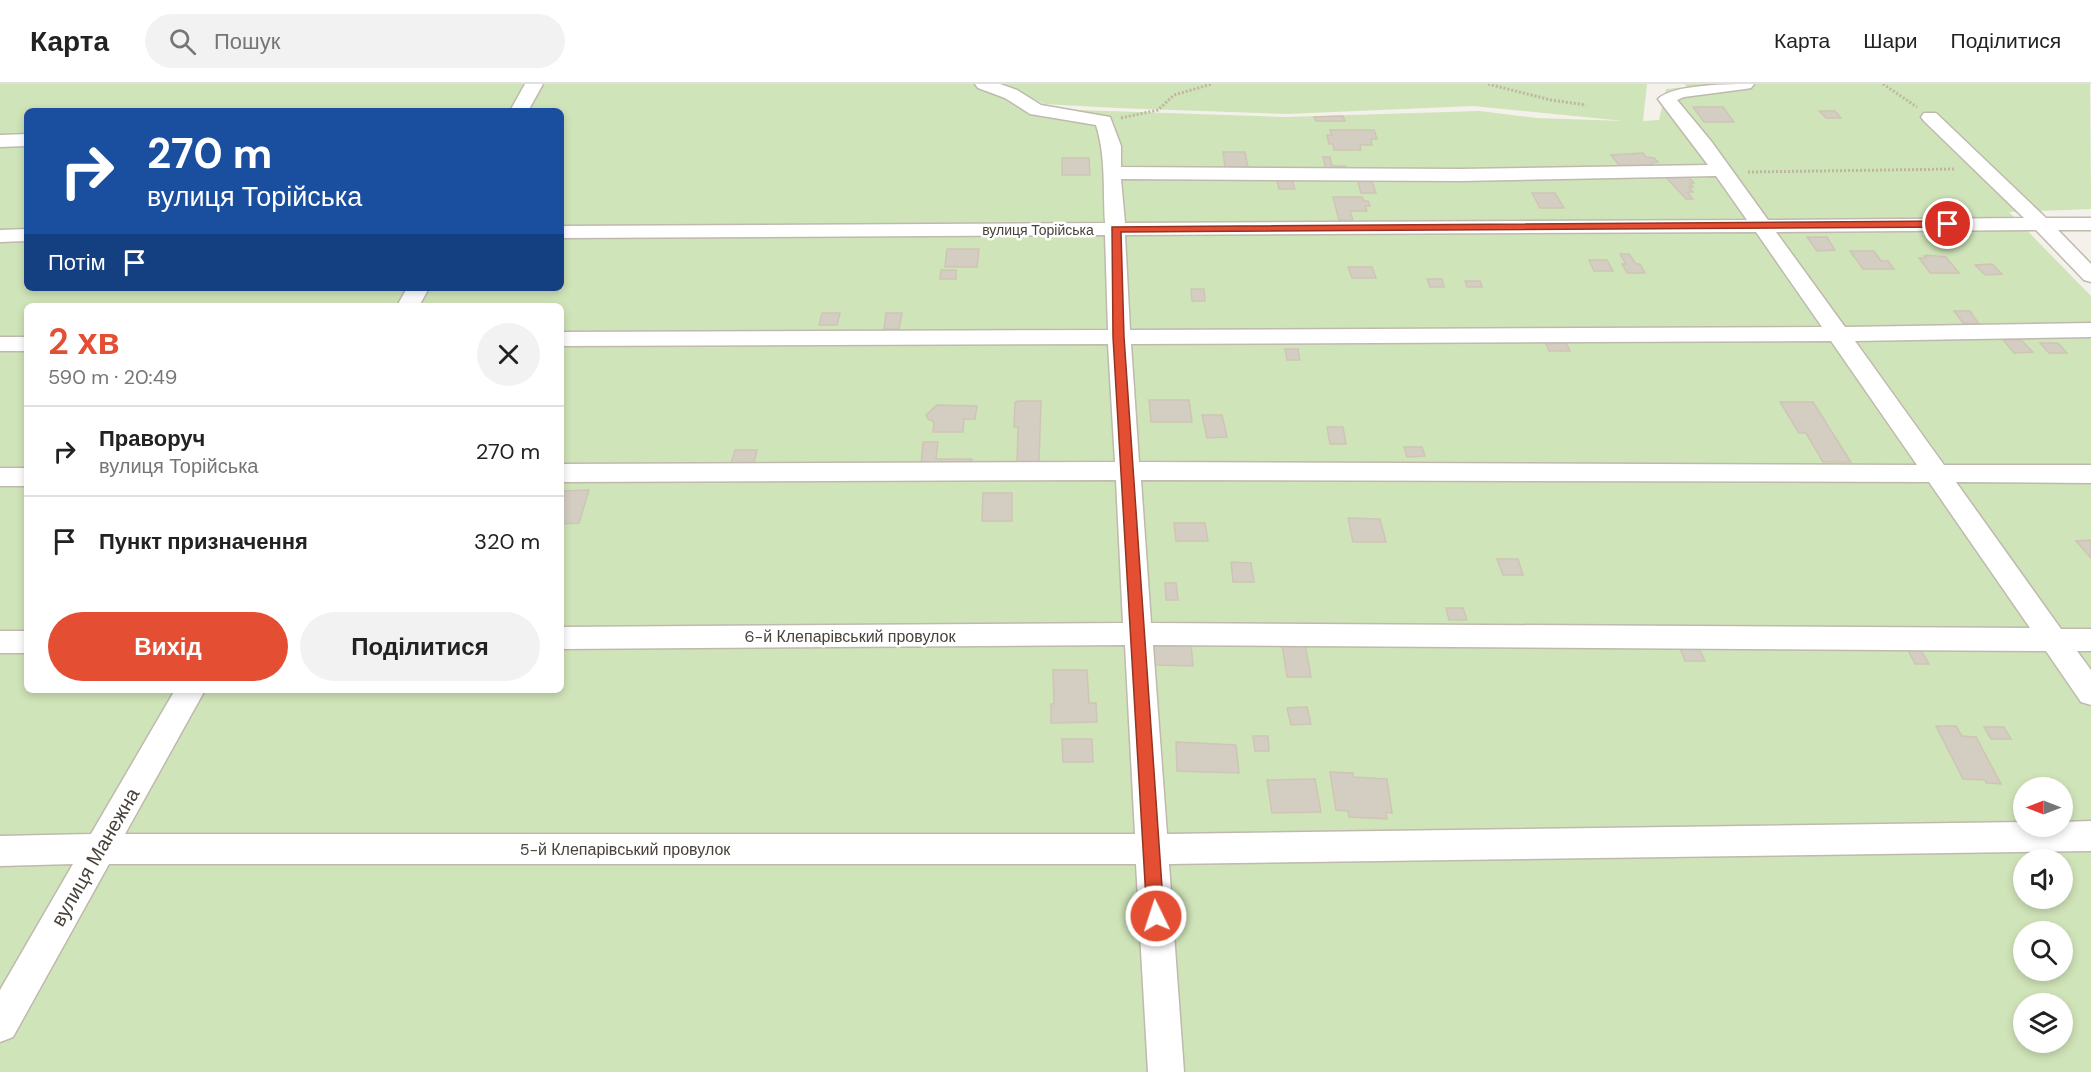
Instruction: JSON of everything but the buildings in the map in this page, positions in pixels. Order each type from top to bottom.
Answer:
[{"type":"street","points":[[521,108],[534,84]]},
{"type":"street","points":[[984,84],[1011,94],[1036,110],[1104,121],[1112,146],[1111,173],[1119,337],[1166,1072]]},
{"type":"street","points":[[1745,84],[1680,92],[1667,99],[1762,226],[2091,693]]},
{"type":"street","points":[[1930,117],[2041,224],[2091,276]]},
{"type":"street","points":[[0,141],[24,141]]},
{"type":"street","points":[[1111,173],[1460,175],[1722,171]]},
{"type":"street","name":"вулиця Торійська","points":[[564,232],[2091,224]]},
{"type":"street","points":[[0,236],[24,235]]},
{"type":"street","points":[[564,339],[1838,334],[2091,330]]},
{"type":"street","points":[[0,344],[24,344]]},
{"type":"street","points":[[564,473],[1128,471],[2091,474]]},
{"type":"street","points":[[0,477],[24,477]]},
{"type":"street","name":"6-й Клепарівський провулок","points":[[564,638],[1138,634],[2091,640]]},
{"type":"street","points":[[0,642],[24,642]]},
{"type":"street","name":"вулиця Манежна","points":[[0,1024],[188,693]]},
{"type":"street","name":"5-й Клепарівський провулок","points":[[0,851],[99,849],[1152,849],[2091,836]]},
{"type":"path","points":[[1104,121],[1158,110],[1174,95],[1212,84]]},
{"type":"path","points":[[1488,84],[1551,100],[1586,105]]},
{"type":"path","points":[[1883,84],[1913,102],[1930,117]]},
{"type":"path","points":[[1722,171],[1983,169]]},
{"type":"green space","points":[[0,84],[996,84],[1048,109],[1285,117],[1480,111],[1537,118],[1624,121],[1473,106],[1287,114],[1044,104],[1005,84],[1647,84],[1643,121],[1659,120],[1666,89],[1686,87],[1685,84],[2090,84],[2091,209],[2009,212],[2091,296],[2091,1072],[0,1072]]},
{"type":"route","points":[[1156,916],[1119,337],[1115,229],[1948,224]]}]
